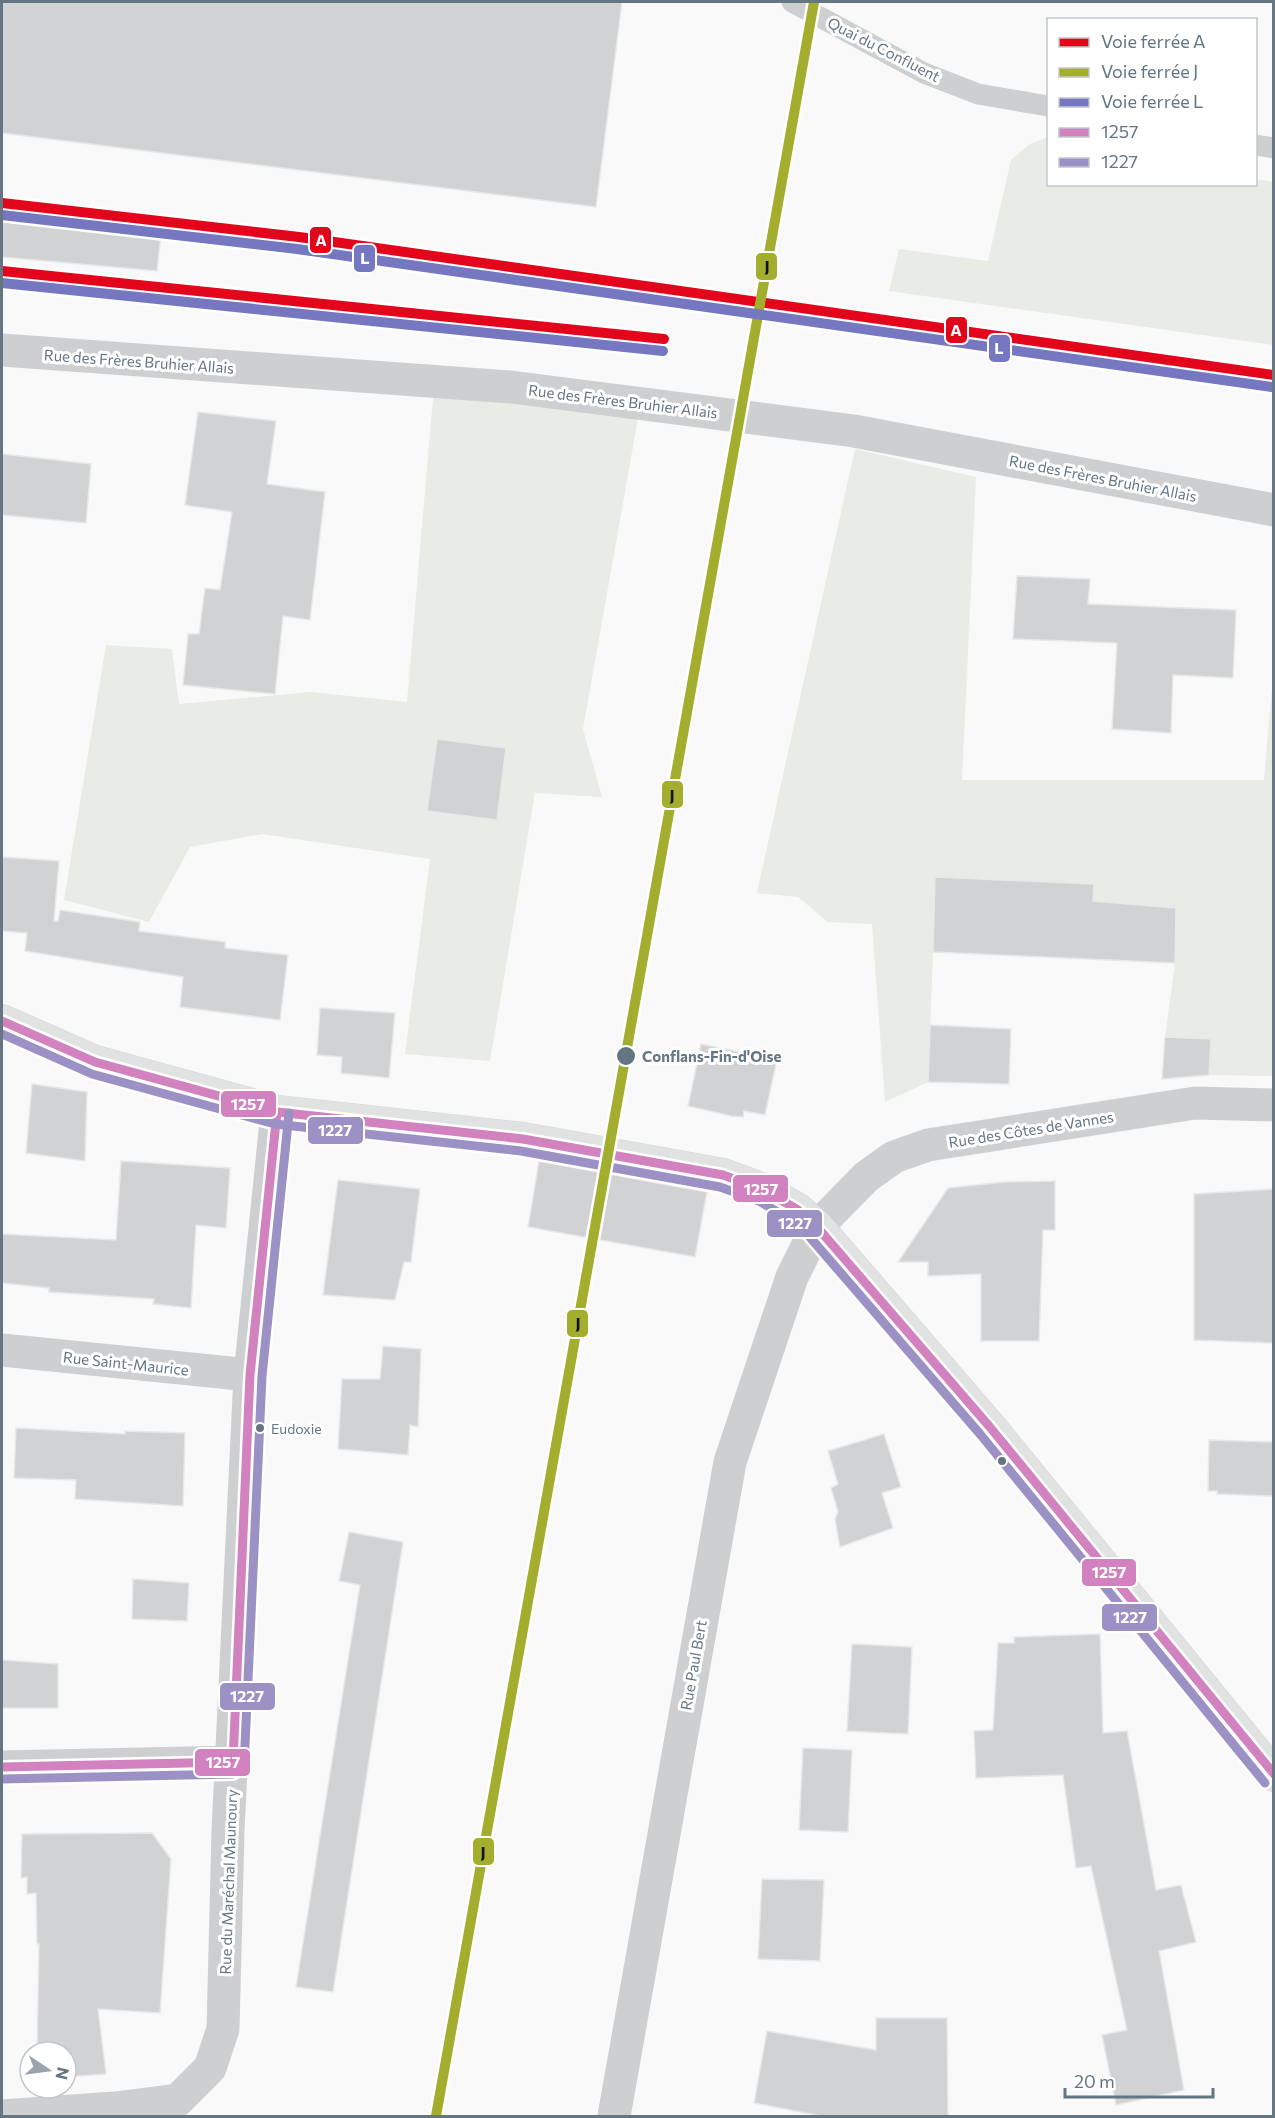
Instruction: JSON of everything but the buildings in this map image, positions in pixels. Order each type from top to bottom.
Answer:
[{"type":"street","name":"Rue des Frères Bruhier Allais","points":[[2,350],[511,387],[854,430],[1274,510]]},
{"type":"street","points":[[2,1021],[94,1062],[277,1112],[523,1139],[723,1175],[764,1190],[798,1210],[817,1227],[989,1426],[1274,1775]]},
{"type":"street","name":"Rue des Côtes de Vannes","points":[[817,1227],[866,1177],[894,1157],[928,1145],[1195,1103],[1274,1105]]},
{"type":"street","name":"Rue du Maréchal Maunoury","points":[[2,2116],[115,2108],[178,2100],[210,2068],[223,2029],[228,1832],[250,1375],[277,1112]]},
{"type":"street","name":"Rue Paul Bert","points":[[614,2116],[730,1462],[792,1277],[817,1227]]},
{"type":"street","name":"Rue Saint-Maurice","points":[[2,1350],[250,1375]]},
{"type":"street","points":[[2,1767],[233,1762]]},
{"type":"lane","name":"Quai du Confluent","points":[[792,2],[924,73],[978,94],[1047,106]]},
{"type":"lane","points":[[1257,145],[1274,148]]},
{"type":"shaded area","points":[[1047,137],[1047,186],[1257,186],[1257,179],[1273,182],[1273,345],[889,291],[899,249],[988,261],[1011,160],[1030,144]]},
{"type":"shaded area","points":[[643,390],[583,729],[602,797],[535,793],[490,1061],[405,1054],[430,859],[262,834],[190,847],[149,922],[64,900],[106,645],[172,649],[179,704],[311,692],[407,702],[433,398]]},
{"type":"shaded area","points":[[855,449],[976,477],[962,780],[1264,780],[1273,677],[1273,1076],[1209,1075],[1211,1039],[1165,1037],[1175,963],[1176,908],[1089,901],[1016,880],[936,877],[928,1082],[885,1102],[872,924],[828,922],[798,897],[757,893]]},
{"type":"rail line","name":"J","points":[[436,2116],[814,2]]},
{"type":"rail line","name":"A","points":[[2,203],[299,237],[1274,375]]},
{"type":"rail line","name":"L","points":[[2,215],[297,249],[1272,387]]},
{"type":"rail line","name":"A","points":[[2,271],[664,339]]},
{"type":"rail line","name":"L","points":[[2,283],[663,351]]},
{"type":"transit line","name":"1257","points":[[2,1021],[95,1062],[277,1112],[523,1139],[723,1175],[764,1190],[798,1210],[817,1227],[989,1426],[1274,1774]]},
{"type":"transit line","name":"1227","points":[[2,1034],[92,1074],[275,1124],[521,1151],[720,1187],[759,1201],[791,1220],[808,1235],[980,1434],[1265,1783]]},
{"type":"transit line","name":"1257","points":[[2,1767],[233,1762],[250,1375],[277,1112]]},
{"type":"transit line","name":"1227","points":[[2,1779],[233,1774],[244,1767],[262,1376],[289,1113]]},
{"type":"place","name":"Conflans-Fin-d'Oise","points":[[626,1056]]},
{"type":"place","name":"Eudoxie","points":[[260,1428]]}]
